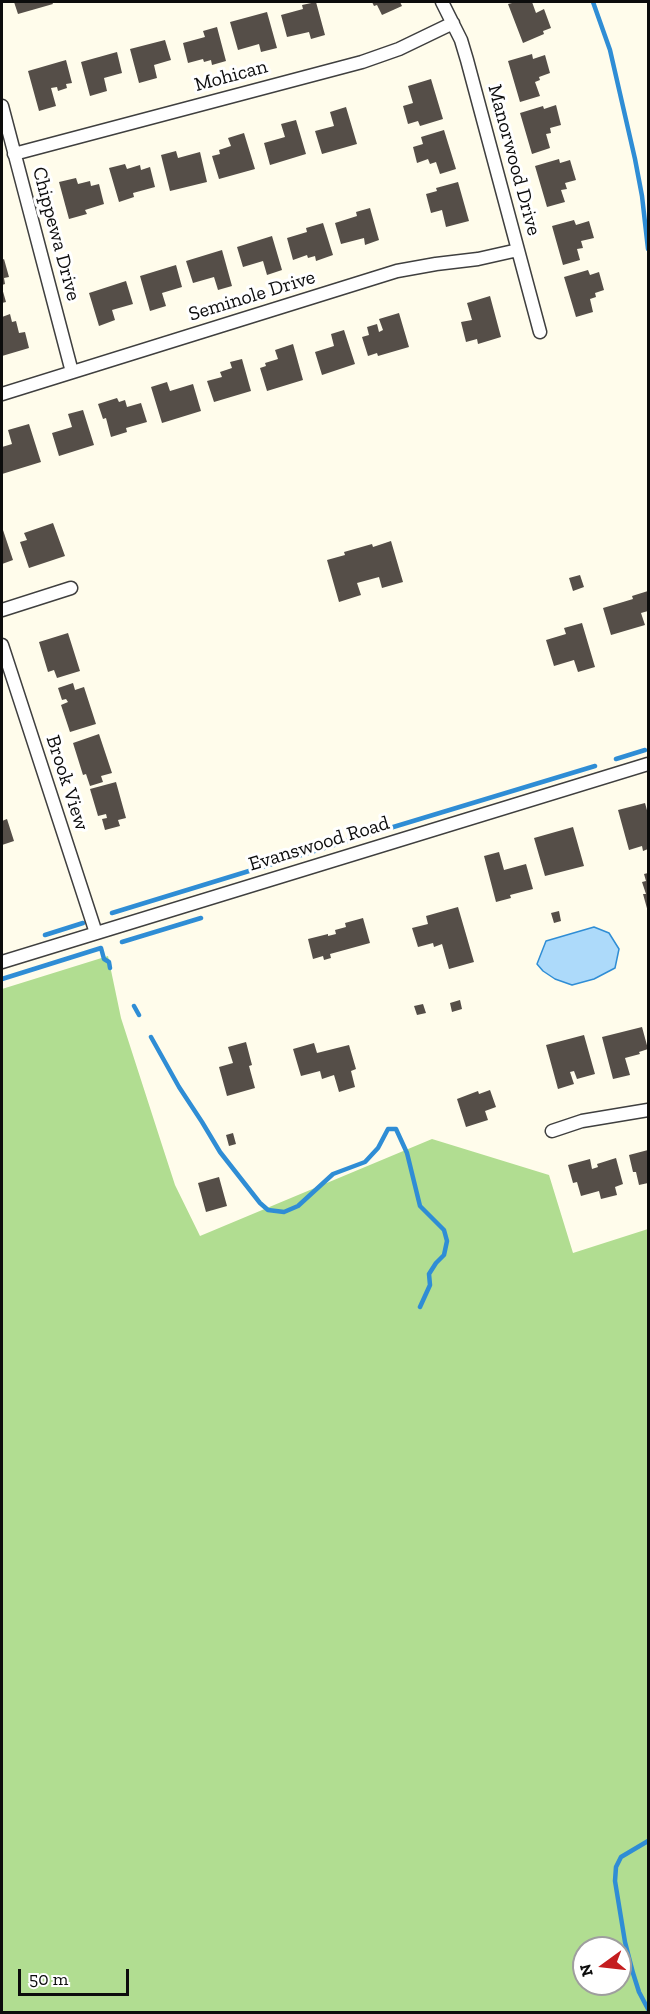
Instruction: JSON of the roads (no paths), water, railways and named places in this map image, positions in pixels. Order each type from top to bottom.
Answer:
[{"type":"street","name":"Manorwood Drive","points":[[442,2],[467,60],[540,332]]},
{"type":"street","name":"Mohican","points":[[14,154],[362,62],[453,23]]},
{"type":"street","name":"Chippewa Drive","points":[[2,106],[72,372]]},
{"type":"street","name":"Seminole Drive","points":[[2,394],[397,272],[518,250]]},
{"type":"street","points":[[2,610],[71,588]]},
{"type":"street","name":"Brook View","points":[[2,645],[96,933]]},
{"type":"street","name":"Evanswood Road","points":[[2,962],[648,764]]},
{"type":"street","points":[[552,1131],[582,1121],[648,1110]]},
{"type":"water","points":[[594,927],[609,933],[619,949],[615,968],[594,979],[572,985],[555,979],[537,964],[546,941]]},
{"type":"waterway","points":[[593,2],[610,50],[635,159],[648,249]]},
{"type":"waterway","points":[[616,759],[645,750]]},
{"type":"waterway","points":[[390,828],[595,766]]},
{"type":"waterway","points":[[112,913],[373,833]]},
{"type":"waterway","points":[[122,942],[201,918]]},
{"type":"waterway","points":[[45,935],[83,923]]},
{"type":"waterway","points":[[2,979],[101,948],[110,968]]},
{"type":"waterway","points":[[134,1006],[139,1015]]},
{"type":"waterway","points":[[151,1037],[220,1152],[268,1210],[284,1212],[298,1206],[333,1174],[365,1162],[378,1148],[388,1129],[396,1129],[407,1153],[420,1206],[444,1230],[447,1241],[444,1255],[429,1274],[430,1285],[420,1307]]},
{"type":"waterway","points":[[648,1841],[621,1857],[616,1867],[615,1881],[625,1942],[639,1992],[648,2009]]}]
